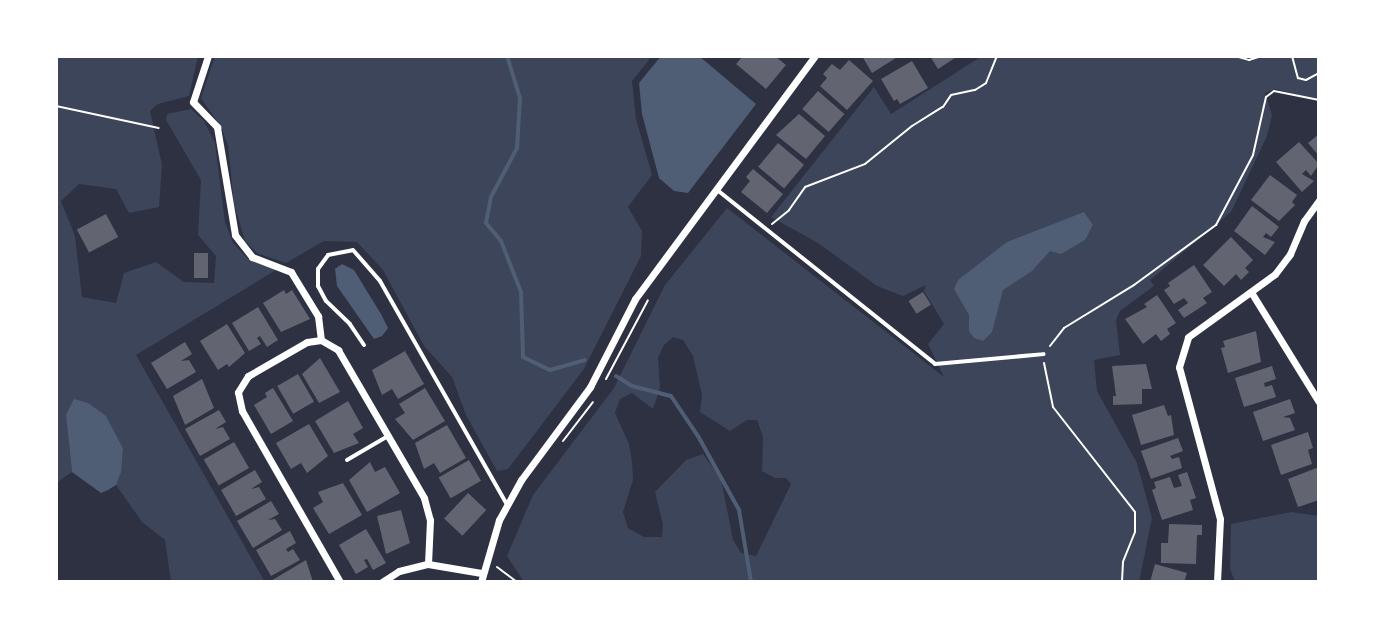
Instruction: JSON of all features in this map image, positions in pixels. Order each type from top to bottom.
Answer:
[{"type":"street","points":[[208,56],[193,102],[217,127],[235,235],[252,257],[291,272],[318,316],[321,340]]},
{"type":"street","points":[[382,582],[399,571],[428,564],[481,578],[507,505],[521,480],[590,387],[635,299],[815,56]]},
{"type":"street","points":[[1217,582],[1220,519],[1179,367],[1188,337],[1275,274],[1290,254],[1304,221],[1319,200]]},
{"type":"street","points":[[1251,292],[1319,402]]},
{"type":"street","points":[[340,582],[242,411],[238,392],[248,376],[307,342],[321,340],[338,350],[424,498],[430,520],[428,564]]},
{"type":"lane","points":[[715,188],[935,364],[1044,354]]},
{"type":"lane","points":[[364,345],[350,324],[326,301],[318,286],[318,269],[328,255],[353,250],[380,281],[507,505]]},
{"type":"lane","points":[[347,460],[388,436]]},
{"type":"path","points":[[767,230],[789,210],[805,187],[865,164],[912,126],[943,107],[951,95],[975,90],[986,83],[991,78],[997,56]]},
{"type":"path","points":[[1235,56],[1249,60],[1261,56]]},
{"type":"path","points":[[1292,56],[1298,78],[1306,80],[1319,73]]},
{"type":"path","points":[[1122,582],[1123,562],[1135,532],[1135,512],[1053,407],[1044,354],[1064,328],[1134,285],[1216,225],[1253,155],[1266,97],[1274,91],[1319,100]]},
{"type":"path","points":[[56,106],[159,128]]},
{"type":"shaded area","points":[[56,56],[198,56],[189,96],[158,104],[150,111],[162,165],[159,207],[129,213],[116,189],[79,184],[61,201],[75,236],[82,297],[116,303],[124,273],[156,262],[184,282],[214,283],[216,256],[198,235],[201,180],[166,120],[167,114],[191,109],[204,121],[215,143],[225,222],[233,243],[248,259],[276,270],[136,355],[265,582],[171,582],[165,540],[142,522],[116,485],[123,448],[106,416],[66,415],[72,472],[56,483]]},
{"type":"shaded area","points":[[215,56],[652,56],[632,81],[636,119],[652,175],[628,207],[642,231],[641,256],[584,369],[508,469],[497,471],[466,415],[452,377],[424,346],[383,270],[357,242],[324,241],[286,263],[257,253],[245,241],[234,204],[228,145],[221,127],[201,98]]},
{"type":"shaded area","points":[[661,56],[699,56],[756,104],[688,193],[674,191],[659,178],[642,114],[639,83]]},
{"type":"shaded area","points":[[982,56],[1235,56],[1252,62],[1246,56],[1319,56],[1319,101],[1276,89],[1265,93],[1272,115],[1267,136],[1231,212],[1150,280],[1154,286],[1120,311],[1116,320],[1120,355],[1094,360],[1097,391],[1137,463],[1152,518],[1139,582],[524,582],[507,556],[533,495],[614,388],[665,285],[727,208],[944,377],[928,344],[944,324],[924,291],[926,285],[903,296],[877,286],[818,243],[771,217],[874,87],[891,114]],"holes":[[[673,337],[683,340],[693,356],[702,395],[700,412],[730,431],[747,420],[757,420],[763,437],[762,471],[775,478],[786,478],[791,484],[756,556],[741,553],[733,540],[721,479],[703,454],[686,460],[655,492],[663,525],[662,537],[644,537],[628,528],[623,512],[633,480],[632,461],[629,444],[615,413],[620,399],[632,393],[653,409],[660,388],[658,358],[664,345]]]},
{"type":"shaded area","points":[[1084,212],[1093,225],[1085,240],[1061,254],[1050,251],[1032,271],[1003,290],[992,332],[983,341],[974,338],[969,331],[969,315],[954,289],[958,280],[1007,242]]},
{"type":"shaded area","points":[[342,264],[354,270],[381,314],[388,328],[382,336],[374,339],[337,286],[335,269]]},
{"type":"shaded area","points":[[74,399],[88,403],[106,416],[123,448],[121,472],[116,485],[101,493],[72,472],[66,415]]},
{"type":"shaded area","points":[[1291,512],[1319,516],[1319,582],[1235,582],[1230,569],[1231,524]]},
{"type":"building","points":[[743,56],[775,56],[786,65],[766,89],[736,64]]},
{"type":"building","points":[[862,56],[899,56],[872,73]]},
{"type":"building","points":[[930,56],[958,56],[938,69]]},
{"type":"building","points":[[849,60],[873,81],[847,110],[820,86],[827,78],[823,74],[832,64],[840,70]]},
{"type":"building","points":[[912,61],[928,88],[900,104],[897,99],[894,101],[881,79]]},
{"type":"building","points":[[818,91],[844,114],[829,132],[802,109]]},
{"type":"building","points":[[799,114],[825,136],[806,159],[776,135]]},
{"type":"building","points":[[1319,134],[1319,156],[1308,143]]},
{"type":"building","points":[[1299,142],[1319,164],[1311,176],[1306,170],[1302,174],[1314,181],[1302,192],[1276,162]]},
{"type":"building","points":[[778,143],[804,165],[784,189],[758,167]]},
{"type":"building","points":[[753,169],[783,194],[767,213],[741,192],[750,181],[746,177]]},
{"type":"building","points":[[1270,175],[1297,195],[1292,202],[1295,205],[1279,221],[1251,200]]},
{"type":"building","points":[[1252,206],[1279,227],[1271,237],[1266,233],[1263,237],[1275,242],[1265,255],[1234,231]]},
{"type":"building","points":[[106,214],[118,237],[89,252],[77,229]]},
{"type":"building","points":[[1231,237],[1253,260],[1245,268],[1249,272],[1241,280],[1236,274],[1224,286],[1203,265]]},
{"type":"building","points":[[194,253],[208,253],[208,278],[194,278]]},
{"type":"building","points":[[1194,265],[1212,292],[1203,298],[1207,303],[1184,318],[1178,310],[1188,303],[1184,298],[1174,304],[1164,290],[1170,286],[1168,283]]},
{"type":"building","points":[[284,290],[286,294],[292,290],[310,319],[281,332],[263,303]]},
{"type":"building","points":[[923,292],[931,305],[917,314],[909,301]]},
{"type":"building","points":[[1157,295],[1176,323],[1167,329],[1170,334],[1161,341],[1156,334],[1143,344],[1125,319],[1147,307],[1144,304]]},
{"type":"building","points":[[258,307],[278,340],[267,347],[260,336],[257,338],[261,344],[249,351],[232,323]]},
{"type":"building","points":[[227,324],[245,353],[229,367],[227,364],[218,370],[200,341]]},
{"type":"building","points":[[1256,331],[1261,362],[1228,373],[1221,348],[1225,347],[1223,341]]},
{"type":"building","points":[[185,342],[192,354],[181,361],[189,360],[196,372],[167,389],[151,363]]},
{"type":"building","points":[[405,351],[424,384],[398,399],[392,389],[382,395],[372,370]]},
{"type":"building","points":[[320,358],[340,392],[319,403],[302,374]]},
{"type":"building","points":[[1146,364],[1152,389],[1142,389],[1142,404],[1113,405],[1113,396],[1116,396],[1112,366]]},
{"type":"building","points":[[1272,366],[1276,379],[1264,383],[1265,387],[1272,385],[1276,397],[1244,407],[1235,378]]},
{"type":"building","points":[[298,374],[314,402],[293,414],[277,386]]},
{"type":"building","points":[[202,379],[214,408],[185,425],[173,396]]},
{"type":"building","points":[[273,388],[293,421],[271,434],[254,405],[267,397],[265,393]]},
{"type":"building","points":[[425,388],[445,421],[413,440],[395,419],[405,413],[399,404]]},
{"type":"building","points":[[1290,399],[1295,413],[1283,417],[1290,418],[1295,430],[1263,441],[1253,412]]},
{"type":"building","points":[[348,401],[363,428],[353,434],[359,443],[334,453],[315,421]]},
{"type":"building","points":[[1164,405],[1168,416],[1171,415],[1174,435],[1141,445],[1132,415]]},
{"type":"building","points":[[219,410],[226,422],[215,429],[223,427],[230,439],[200,456],[185,429]]},
{"type":"building","points":[[309,424],[328,456],[307,473],[301,463],[291,469],[276,443]]},
{"type":"building","points":[[447,425],[466,458],[440,473],[434,463],[424,469],[415,443]]},
{"type":"building","points":[[1308,432],[1313,448],[1308,450],[1312,464],[1281,475],[1271,445]]},
{"type":"building","points":[[1178,438],[1183,451],[1170,456],[1172,459],[1179,457],[1182,468],[1151,479],[1141,451]]},
{"type":"building","points":[[234,442],[249,468],[219,485],[204,460]]},
{"type":"building","points":[[469,460],[481,481],[451,498],[439,478]]},
{"type":"building","points":[[370,462],[375,472],[385,467],[400,493],[367,512],[349,480]]},
{"type":"building","points":[[1319,467],[1319,500],[1298,507],[1288,479]]},
{"type":"building","points":[[255,470],[262,482],[251,489],[259,487],[266,499],[236,516],[221,490]]},
{"type":"building","points":[[1187,472],[1196,498],[1190,500],[1193,510],[1162,520],[1152,490],[1156,488],[1154,482],[1170,477],[1174,488],[1182,486],[1178,475]]},
{"type":"building","points":[[343,483],[362,515],[329,534],[313,508],[323,502],[318,492]]},
{"type":"building","points":[[468,493],[486,510],[462,536],[444,519]]},
{"type":"building","points":[[271,501],[279,514],[268,520],[275,519],[282,530],[253,548],[237,521]]},
{"type":"building","points":[[401,510],[410,543],[386,554],[377,516]]},
{"type":"building","points":[[1169,524],[1202,525],[1202,535],[1197,535],[1196,564],[1161,563],[1161,543],[1168,543]]},
{"type":"building","points":[[366,529],[386,563],[373,570],[367,559],[364,560],[368,567],[356,574],[339,545]]},
{"type":"building","points":[[290,531],[296,543],[286,549],[288,552],[293,549],[300,560],[271,576],[256,550]]},
{"type":"building","points":[[306,560],[313,582],[269,582]]},
{"type":"building","points":[[1155,564],[1187,573],[1184,582],[1150,582]]},
{"type":"waterway","points":[[507,56],[520,98],[517,148],[491,197],[486,223],[501,241],[521,292],[523,357],[550,370],[585,360]]},
{"type":"waterway","points":[[616,376],[632,386],[671,396],[698,436],[739,510],[751,582]]}]
